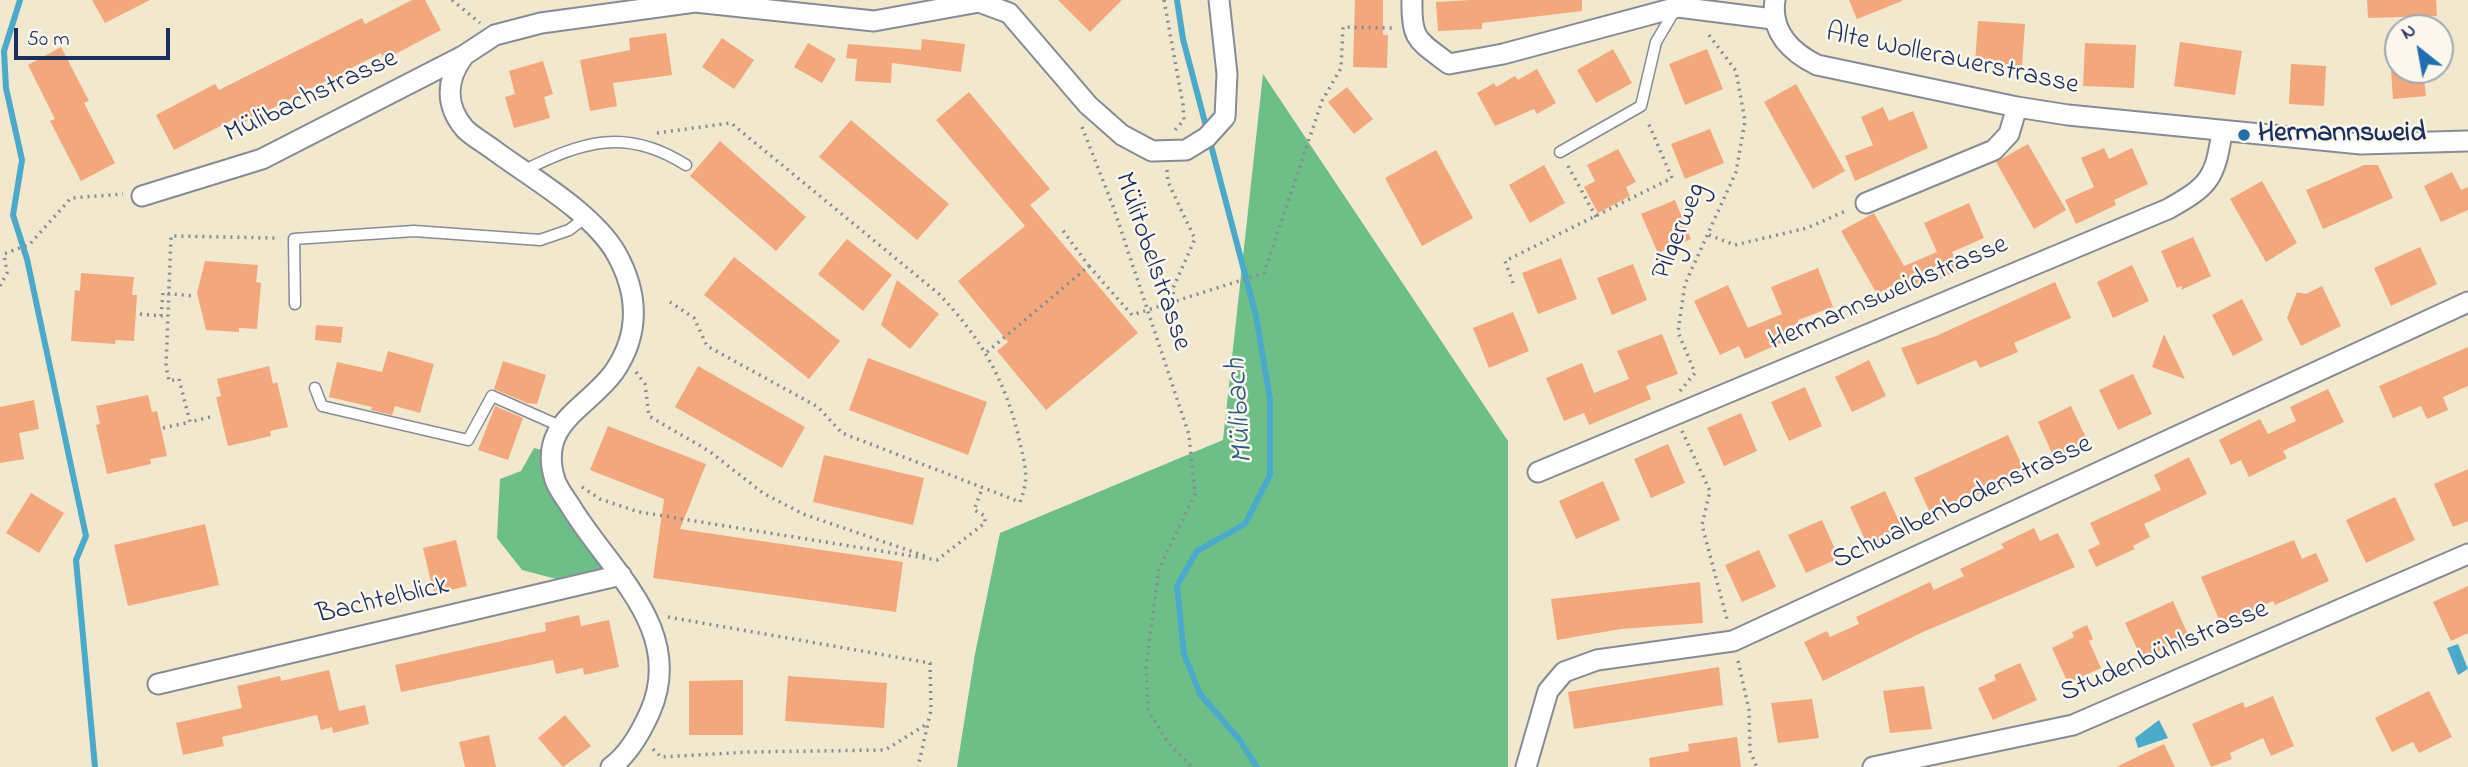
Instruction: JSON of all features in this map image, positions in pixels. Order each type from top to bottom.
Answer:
[{"type":"street","name":"Mülibachstrasse","points":[[142,196],[262,159],[463,56],[495,35],[541,23],[695,2],[874,21],[919,15],[950,5],[978,1],[1009,13],[1088,105],[1122,135],[1152,151],[1186,150],[1208,138],[1225,117],[1227,74],[1219,0]]},
{"type":"street","name":"Alte Wollerauerstrasse","points":[[1412,0],[1411,28],[1424,44],[1449,64],[1503,54],[1684,5],[1774,9],[1792,49],[1818,65],[2017,107],[2222,132],[2361,144],[2468,141]]},
{"type":"street","points":[[463,56],[451,74],[449,96],[464,128],[585,218],[614,250],[632,287],[633,332],[614,372],[561,426],[550,452],[555,481],[577,517],[621,575],[645,613],[661,652],[657,696],[640,735],[611,767]]},
{"type":"street","points":[[1866,203],[1994,150],[2009,134],[2017,107]]},
{"type":"street","name":"Hermannsweidstrasse","points":[[1538,472],[2168,209],[2201,190],[2217,163],[2222,132]]},
{"type":"street","name":"Schwalbenbodenstrasse","points":[[1526,767],[1548,691],[1564,672],[1597,660],[1733,640],[2468,302]]},
{"type":"street","name":"Studenbühlstrasse","points":[[1873,767],[2073,724],[2468,554]]},
{"type":"street","name":"Bachtelblick","points":[[158,684],[621,575]]},
{"type":"lane","points":[[1560,152],[1641,106],[1656,43],[1684,5]]},
{"type":"lane","points":[[522,171],[564,151],[599,141],[632,142],[662,150],[686,165]]},
{"type":"lane","points":[[295,304],[294,239],[414,231],[540,240],[569,230],[585,218]]},
{"type":"lane","points":[[315,388],[322,406],[468,440],[492,396],[561,426]]},
{"type":"path","points":[[452,0],[495,35]]},
{"type":"path","points":[[1143,146],[1174,131],[1184,120],[1164,0]]},
{"type":"path","name":"Pilgerweg","points":[[1674,415],[1671,401],[1695,373],[1678,332],[1685,284],[1735,172],[1745,121],[1736,71],[1684,5]]},
{"type":"path","points":[[1060,228],[1132,315],[1264,273],[1322,101],[1341,68],[1343,27],[1372,27]]},
{"type":"path","name":"Mülitobelstrasse","points":[[1088,105],[1078,116],[1148,310],[1189,435],[1195,494],[1160,569],[1146,666],[1148,709],[1167,741],[1192,767]]},
{"type":"path","points":[[1513,283],[1504,261],[1672,178],[1641,106]]},
{"type":"path","points":[[652,134],[731,122],[939,294],[962,318],[987,353],[1010,400],[1028,480],[1020,502],[842,433],[818,407],[707,346],[694,318],[670,302]]},
{"type":"path","points":[[1166,150],[1168,182],[1195,239],[1173,288],[1174,302]]},
{"type":"path","points":[[1560,152],[1595,217]]},
{"type":"path","points":[[0,286],[7,273],[3,258],[10,250],[27,245],[71,198],[130,194],[142,196]]},
{"type":"path","points":[[1709,235],[1735,245],[1807,228],[1866,203]]},
{"type":"path","points":[[190,422],[179,379],[169,381],[166,366],[171,236],[294,239]]},
{"type":"path","points":[[987,353],[1088,265]]},
{"type":"path","points":[[140,314],[161,316],[163,293],[193,296]]},
{"type":"path","points":[[622,354],[645,384],[649,416],[709,451],[763,493],[803,514],[937,560]]},
{"type":"path","points":[[1674,415],[1710,491],[1702,525],[1749,710],[1750,751],[1757,767]]},
{"type":"path","points":[[163,428],[210,417]]},
{"type":"path","points":[[554,469],[600,499],[639,512],[937,560],[985,523],[985,516],[974,510],[982,488]]},
{"type":"path","points":[[645,613],[930,663],[931,710],[918,767]]},
{"type":"path","points":[[640,735],[661,757],[749,752],[885,750],[928,724]]},
{"type":"green space","points":[[1263,74],[1508,441],[1508,767],[957,767],[975,654],[1000,533],[1223,440]]},
{"type":"green space","points":[[534,448],[550,452],[555,481],[617,569],[583,586],[522,570],[497,538],[500,479],[521,471]]},
{"type":"water","points":[[2458,644],[2468,669],[2458,675],[2447,648]]},
{"type":"water","points":[[2159,720],[2168,738],[2138,748],[2135,738]]},
{"type":"building","points":[[92,0],[150,0],[105,23]]},
{"type":"building","points":[[412,0],[425,0],[441,30],[384,60],[381,53],[237,126],[234,119],[174,150],[156,115],[215,84],[219,90],[362,18],[365,24]]},
{"type":"building","points":[[1058,0],[1122,0],[1090,32]]},
{"type":"building","points":[[1355,0],[1383,0],[1383,35],[1388,35],[1387,68],[1353,67]]},
{"type":"building","points":[[1582,0],[1582,11],[1482,23],[1482,29],[1438,31],[1436,2]]},
{"type":"building","points":[[1849,0],[1902,0],[1902,1],[1857,19]]},
{"type":"building","points":[[2367,0],[2436,0],[2437,14],[2384,14],[2384,18],[2368,18]]},
{"type":"building","points":[[1978,21],[2025,24],[2022,66],[1975,63]]},
{"type":"building","points":[[666,33],[672,75],[613,83],[617,106],[590,111],[580,60],[630,50],[629,38]]},
{"type":"building","points":[[722,38],[754,60],[734,89],[702,67]]},
{"type":"building","points":[[922,39],[965,44],[961,72],[892,63],[891,83],[855,81],[857,59],[846,58],[848,44],[921,50]]},
{"type":"building","points":[[2180,42],[2242,51],[2235,95],[2174,86]]},
{"type":"building","points":[[808,43],[836,59],[822,83],[794,67]]},
{"type":"building","points":[[2085,43],[2136,45],[2134,88],[2083,86]]},
{"type":"building","points":[[61,47],[89,101],[84,103],[115,163],[81,181],[50,121],[55,119],[28,65]]},
{"type":"building","points":[[1613,49],[1632,83],[1596,103],[1577,70]]},
{"type":"building","points":[[1707,49],[1723,89],[1685,105],[1669,64]]},
{"type":"building","points":[[543,61],[553,94],[544,97],[550,118],[514,128],[505,97],[515,94],[509,71]]},
{"type":"building","points":[[2291,64],[2326,66],[2324,106],[2289,104]]},
{"type":"building","points":[[1537,69],[1556,103],[1537,114],[1534,109],[1495,126],[1477,93],[1494,83],[1496,87],[1515,76],[1518,80]]},
{"type":"building","points":[[1796,84],[1845,171],[1813,189],[1764,102]]},
{"type":"building","points":[[2392,84],[2425,84],[2426,96],[2393,99]]},
{"type":"building","points":[[1347,87],[1373,119],[1354,134],[1328,102]]},
{"type":"building","points":[[969,92],[1050,189],[1030,205],[1138,333],[1046,410],[997,351],[1008,342],[958,281],[1025,226],[936,120]]},
{"type":"building","points":[[1883,107],[1889,121],[1913,111],[1928,148],[1855,181],[1845,156],[1873,145],[1861,117]]},
{"type":"building","points":[[851,120],[949,204],[917,240],[819,157]]},
{"type":"building","points":[[1710,129],[1724,163],[1685,179],[1671,144]]},
{"type":"building","points":[[720,141],[806,217],[776,251],[690,176]]},
{"type":"building","points":[[2028,144],[2066,210],[2034,229],[1996,162]]},
{"type":"building","points":[[2104,148],[2109,159],[2132,148],[2148,184],[2114,200],[2116,205],[2076,224],[2065,200],[2094,187],[2081,158]]},
{"type":"building","points":[[1618,149],[1636,182],[1626,187],[1630,196],[1598,213],[1584,187],[1595,181],[1587,165]]},
{"type":"building","points":[[1436,150],[1473,218],[1422,246],[1385,178]]},
{"type":"building","points":[[1544,165],[1565,203],[1530,223],[1509,185]]},
{"type":"building","points":[[2364,165],[2378,165],[2393,198],[2323,229],[2306,190]]},
{"type":"building","points":[[2452,172],[2461,190],[2468,187],[2468,210],[2441,222],[2424,186]]},
{"type":"building","points":[[2262,181],[2297,243],[2266,262],[2230,199]]},
{"type":"building","points":[[1675,200],[1691,239],[1658,253],[1641,214]]},
{"type":"building","points":[[1969,203],[1984,238],[1952,252],[1960,270],[1902,296],[1895,284],[1877,294],[1841,231],[1874,213],[1904,266],[1937,252],[1924,223]]},
{"type":"building","points":[[2193,237],[2211,276],[2181,290],[2182,286],[2177,288],[2161,251]]},
{"type":"building","points":[[847,239],[892,275],[863,311],[818,274]]},
{"type":"building","points":[[2420,247],[2437,284],[2391,306],[2374,268]]},
{"type":"building","points":[[734,257],[840,341],[809,379],[704,295]]},
{"type":"building","points":[[1561,258],[1577,299],[1538,314],[1522,273]]},
{"type":"building","points":[[205,261],[258,265],[256,282],[261,283],[257,329],[239,328],[239,332],[206,330],[197,293]]},
{"type":"building","points":[[1633,264],[1647,300],[1612,315],[1597,278]]},
{"type":"building","points":[[2132,265],[2149,301],[2113,318],[2097,282]]},
{"type":"building","points":[[1818,268],[1833,307],[1798,320],[1803,333],[1745,359],[1739,346],[1720,355],[1694,301],[1728,285],[1748,328],[1782,314],[1771,287]]},
{"type":"building","points":[[81,273],[134,277],[132,295],[137,295],[134,341],[116,340],[115,344],[71,341],[75,290],[80,291]]},
{"type":"building","points":[[897,280],[939,314],[910,349],[881,325]]},
{"type":"building","points":[[2055,282],[2071,318],[2014,343],[2018,352],[1980,368],[1976,360],[1917,385],[1901,348],[1936,336]]},
{"type":"building","points":[[2322,286],[2341,326],[2301,346],[2287,318],[2297,292],[2306,294]]},
{"type":"building","points":[[2242,299],[2263,340],[2233,356],[2212,315]]},
{"type":"building","points":[[1513,312],[1529,351],[1489,368],[1473,328]]},
{"type":"building","points":[[316,325],[343,327],[341,343],[315,340]]},
{"type":"building","points":[[1662,334],[1678,374],[1646,386],[1651,399],[1589,425],[1584,413],[1564,421],[1546,378],[1582,363],[1594,393],[1629,379],[1617,351]]},
{"type":"building","points":[[2164,334],[2185,379],[2152,367]]},
{"type":"building","points":[[2468,347],[2468,386],[2443,397],[2448,410],[2427,419],[2421,406],[2393,418],[2379,386]]},
{"type":"building","points":[[388,351],[434,364],[420,413],[395,406],[392,415],[371,410],[372,407],[329,397],[337,362],[382,372]]},
{"type":"building","points":[[868,358],[987,402],[968,455],[849,410]]},
{"type":"building","points":[[1869,360],[1886,396],[1852,412],[1835,377]]},
{"type":"building","points":[[503,361],[546,375],[537,404],[527,403],[494,389]]},
{"type":"building","points":[[269,366],[273,384],[277,382],[288,427],[270,431],[271,436],[228,446],[216,397],[221,396],[217,379]]},
{"type":"building","points":[[698,366],[805,427],[782,468],[675,407]]},
{"type":"building","points":[[2133,374],[2152,414],[2118,430],[2099,390]]},
{"type":"building","points":[[1805,387],[1822,426],[1789,441],[1771,402]]},
{"type":"building","points":[[2328,389],[2344,422],[2283,451],[2287,458],[2249,477],[2241,460],[2231,465],[2219,440],[2260,419],[2268,434],[2296,421],[2290,407]]},
{"type":"building","points":[[148,395],[152,412],[157,411],[167,456],[150,459],[151,464],[107,474],[96,425],[100,424],[96,406]]},
{"type":"building","points":[[34,400],[39,429],[19,433],[24,459],[0,463],[0,407]]},
{"type":"building","points":[[495,406],[523,418],[508,460],[478,450]]},
{"type":"building","points":[[2071,406],[2089,444],[2055,460],[2038,422]]},
{"type":"building","points":[[1741,413],[1757,451],[1724,466],[1707,428]]},
{"type":"building","points":[[608,426],[706,464],[680,529],[903,562],[896,612],[653,578],[664,499],[590,470]]},
{"type":"building","points":[[2008,435],[2026,474],[1931,515],[1914,478]]},
{"type":"building","points":[[1668,444],[1685,483],[1651,498],[1634,459]]},
{"type":"building","points":[[824,455],[924,478],[913,525],[813,502]]},
{"type":"building","points":[[2189,457],[2207,494],[2144,524],[2150,537],[2133,546],[2135,549],[2096,567],[2088,550],[2100,544],[2090,523],[2161,490],[2154,475]]},
{"type":"building","points":[[2468,469],[2468,521],[2453,527],[2434,484]]},
{"type":"building","points":[[1603,481],[1620,520],[1576,539],[1559,501]]},
{"type":"building","points":[[1885,491],[1903,530],[1868,546],[1850,507]]},
{"type":"building","points":[[31,493],[64,513],[39,553],[6,533]]},
{"type":"building","points":[[2395,497],[2415,540],[2366,563],[2346,520]]},
{"type":"building","points":[[1822,520],[1839,558],[1806,573],[1788,535]]},
{"type":"building","points":[[205,524],[219,585],[128,606],[114,545]]},
{"type":"building","points":[[2034,528],[2040,541],[2058,533],[2075,567],[1923,632],[1823,681],[1804,642],[1827,631],[1830,637],[1859,624],[1856,617],[1930,582],[1934,590],[1964,576],[1960,569],[2004,548],[2001,544]]},
{"type":"building","points":[[456,540],[467,586],[434,594],[423,548]]},
{"type":"building","points":[[2294,540],[2302,559],[2316,553],[2329,581],[2275,605],[2273,601],[2221,624],[2201,577]]},
{"type":"building","points":[[1759,550],[1776,587],[1742,602],[1725,565]]},
{"type":"building","points":[[1700,582],[1703,623],[1621,629],[1557,640],[1551,599]]},
{"type":"building","points":[[2468,586],[2468,633],[2451,641],[2433,602]]},
{"type":"building","points":[[2173,601],[2189,637],[2142,659],[2125,623]]},
{"type":"building","points":[[579,615],[581,626],[609,620],[619,667],[584,675],[583,668],[556,674],[553,660],[401,692],[395,665],[546,631],[545,623]]},
{"type":"building","points":[[2087,625],[2093,639],[2089,641],[2101,668],[2068,683],[2052,648],[2074,637],[2072,632]]},
{"type":"building","points":[[2020,663],[2037,700],[1993,720],[1978,688],[1996,680],[1994,675]]},
{"type":"building","points":[[1719,667],[1723,705],[1574,729],[1568,692]]},
{"type":"building","points":[[329,670],[339,711],[365,705],[369,724],[333,733],[332,727],[321,730],[317,715],[222,737],[224,746],[183,755],[176,723],[242,708],[237,686],[280,676],[281,681]]},
{"type":"building","points":[[788,676],[887,683],[884,728],[785,721]]},
{"type":"building","points":[[743,680],[743,735],[689,735],[689,681]]},
{"type":"building","points":[[1924,686],[1932,729],[1890,733],[1883,691]]},
{"type":"building","points":[[2429,691],[2452,737],[2419,753],[2413,742],[2392,752],[2375,718]]},
{"type":"building","points":[[2273,696],[2294,746],[2271,756],[2263,738],[2230,753],[2232,759],[2211,767],[2192,724],[2243,702],[2245,708]]},
{"type":"building","points":[[1812,699],[1819,738],[1778,743],[1771,703]]},
{"type":"building","points":[[565,715],[591,746],[563,767],[538,738]]},
{"type":"building","points":[[489,735],[496,767],[465,767],[459,742]]},
{"type":"building","points":[[1737,737],[1741,767],[1650,767],[1649,758],[1689,751],[1688,744]]},
{"type":"building","points":[[2164,744],[2175,767],[2116,767]]},
{"type":"waterway","points":[[20,0],[4,51],[6,88],[22,160],[13,215],[27,259],[86,536],[76,560],[95,767]]},
{"type":"waterway","name":"Mülibach","points":[[1177,0],[1183,39],[1256,316],[1270,399],[1270,475],[1245,524],[1197,551],[1177,586],[1184,654],[1200,694],[1239,739],[1257,767]]},
{"type":"place","name":"Hermannsweid","points":[[2244,135]]}]
